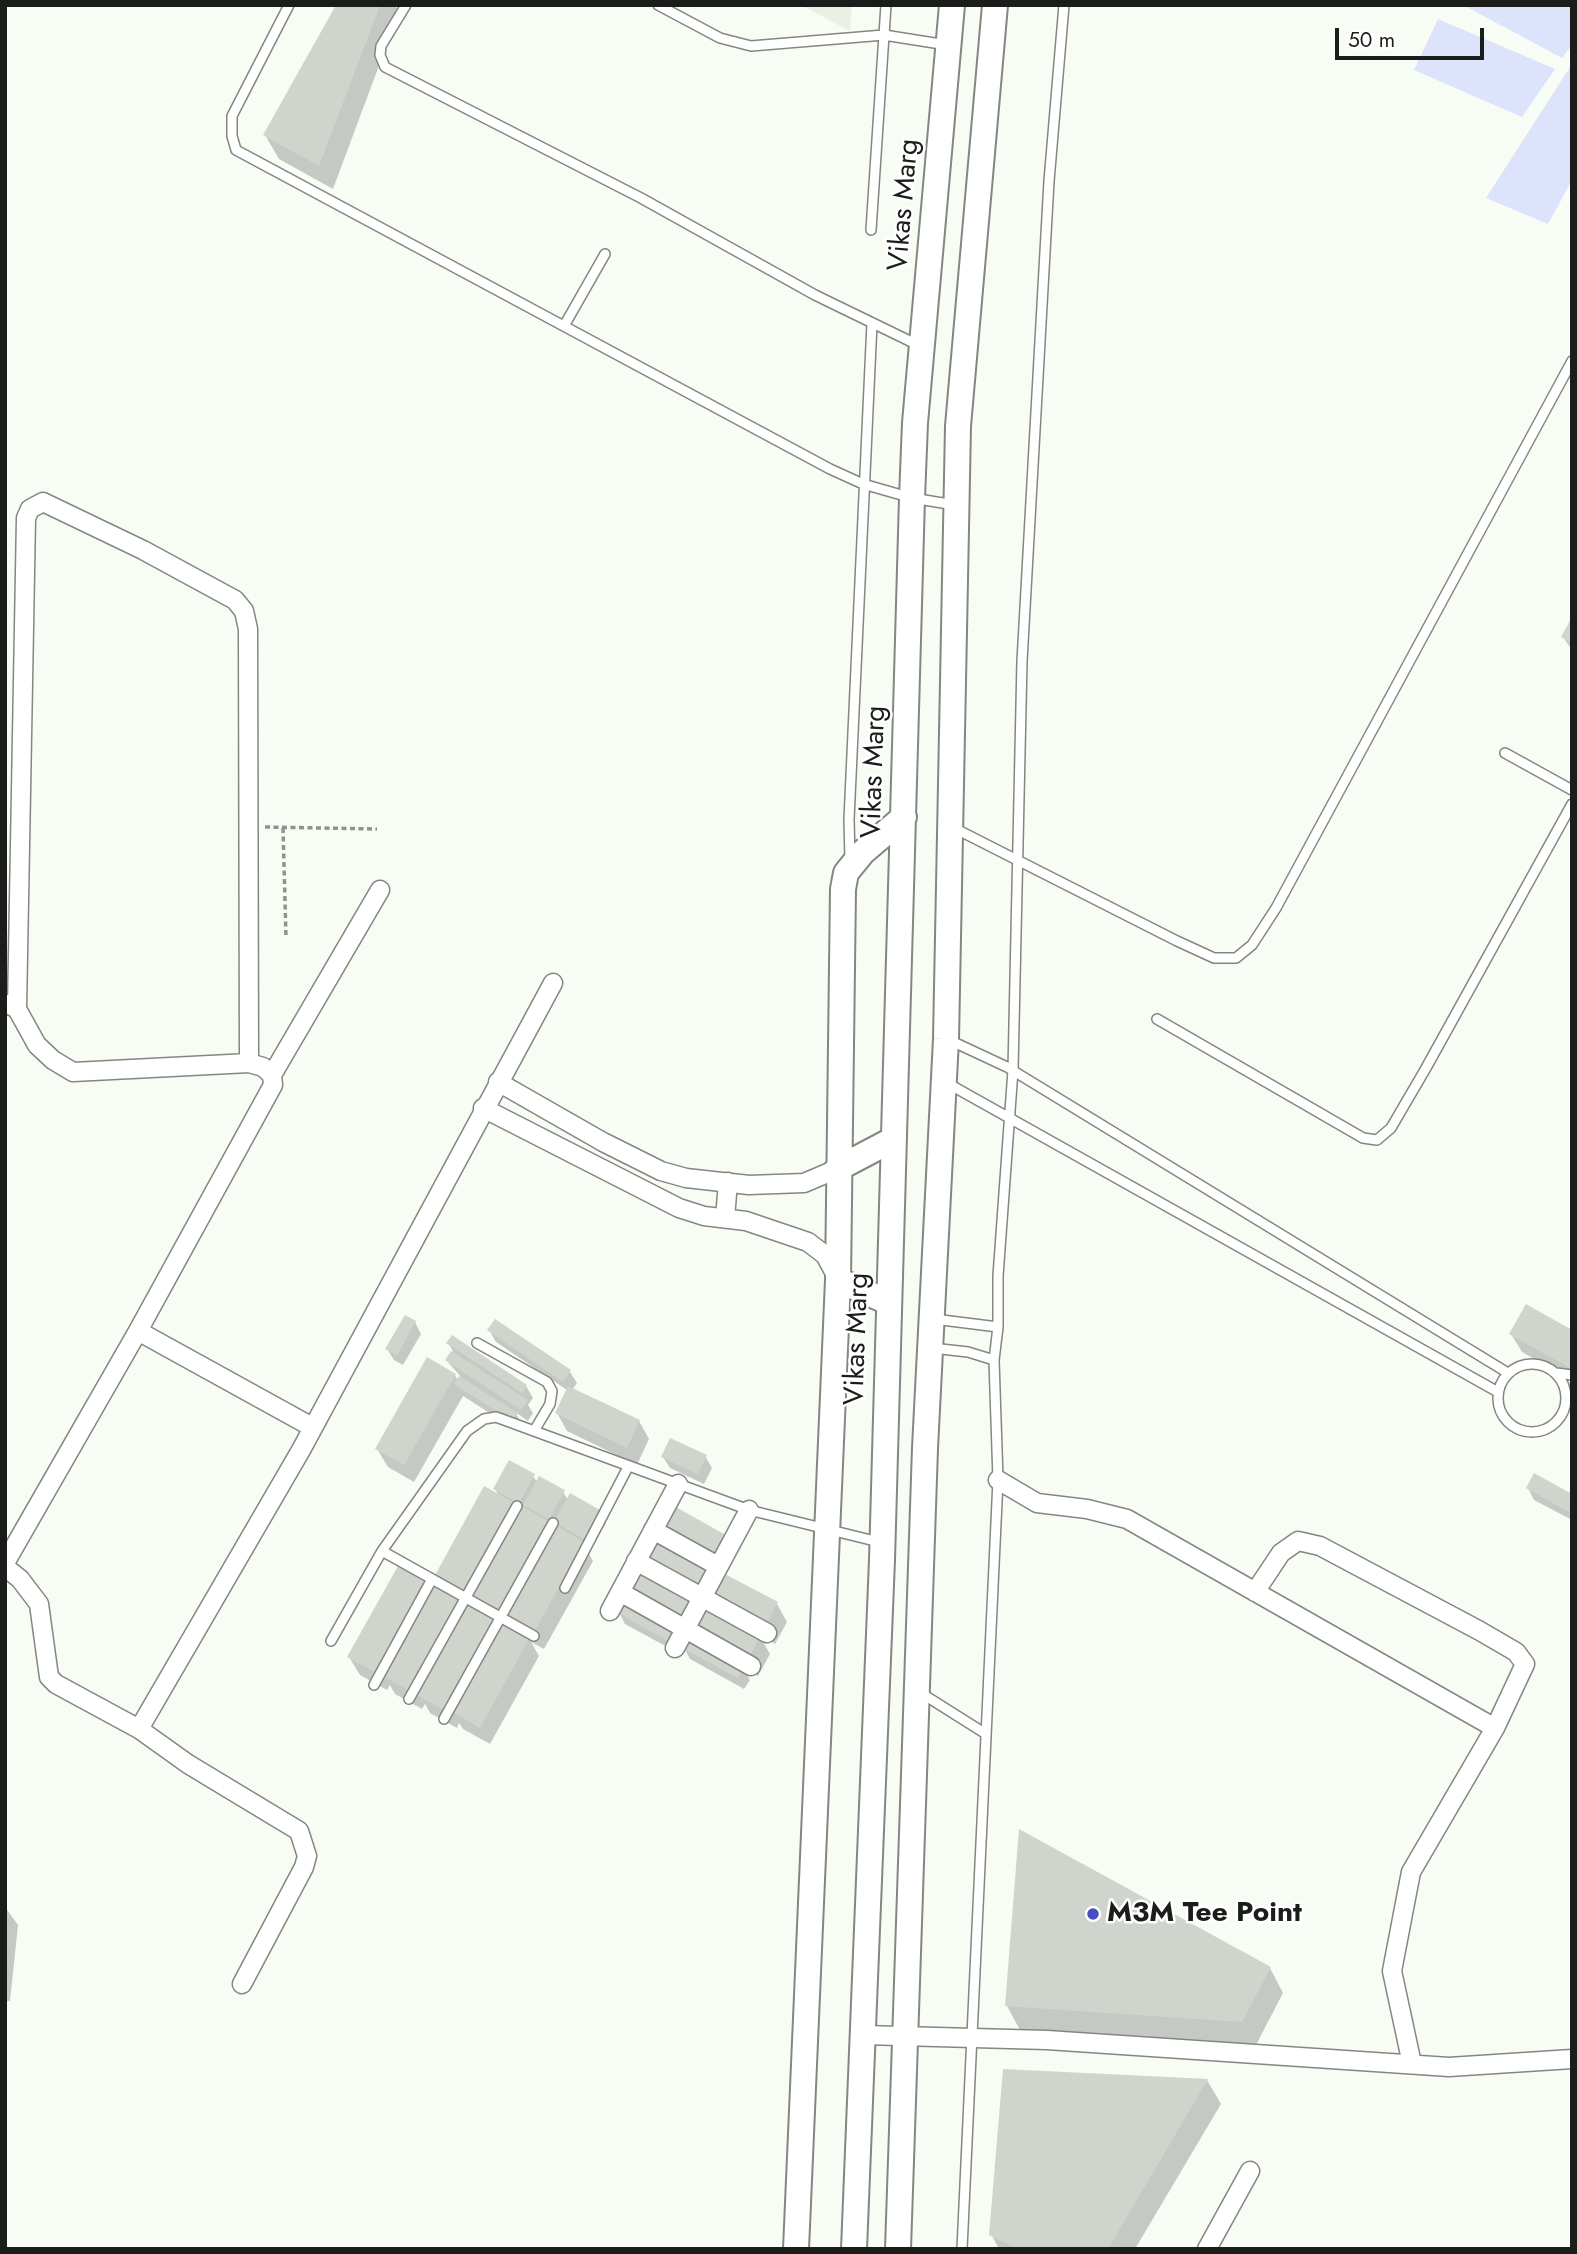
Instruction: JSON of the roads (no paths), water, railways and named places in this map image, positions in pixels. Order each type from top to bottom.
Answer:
[{"type":"main road","name":"Vikas Marg","points":[[854,2249],[882,1542],[912,498],[922,347],[952,5]]},
{"type":"main road","points":[[898,2249],[930,1348],[946,1039],[958,426],[995,5]]},
{"type":"main road","points":[[796,2249],[838,1280],[837,1169],[843,890],[850,868],[863,852],[904,817]]},
{"type":"main road","points":[[837,1169],[892,1140]]},
{"type":"main road","points":[[838,1280],[888,1303]]},
{"type":"street","points":[[249,1063],[248,629],[244,611],[235,600],[59,507],[43,502],[30,509],[26,518],[11,1006],[37,1045],[53,1060],[73,1072],[249,1063],[262,1067],[272,1075]]},
{"type":"street","points":[[242,1984],[304,1867],[307,1856],[299,1831],[188,1764],[139,1729],[68,1692],[49,1677],[39,1604],[20,1579],[5,1565],[273,1085],[272,1075],[380,890]]},
{"type":"street","points":[[139,1729],[312,1427],[553,983]]},
{"type":"street","points":[[498,1082],[661,1171],[686,1178],[749,1185],[804,1183],[837,1169]]},
{"type":"street","points":[[483,1108],[679,1208],[704,1216],[775,1228],[808,1242],[825,1255],[838,1280]]},
{"type":"street","points":[[725,1218],[728,1182]]},
{"type":"street","points":[[138,1331],[312,1427]]},
{"type":"street","points":[[998,1480],[1037,1503],[1087,1509],[1127,1519],[1494,1728]]},
{"type":"street","points":[[610,1611],[678,1484]]},
{"type":"street","points":[[675,1648],[749,1510]]},
{"type":"street","points":[[653,1530],[718,1566]]},
{"type":"street","points":[[1255,1592],[1281,1553],[1298,1541],[1320,1546],[1480,1631],[1516,1652],[1525,1664],[1523,1674],[1494,1728],[1411,1872],[1392,1971],[1412,2064]]},
{"type":"street","points":[[636,1562],[767,1633]]},
{"type":"street","points":[[620,1592],[751,1666]]},
{"type":"street","points":[[863,2035],[971,2038],[1461,2067],[1572,2059]]},
{"type":"street","points":[[1207,2249],[1250,2171]]},
{"type":"lane","points":[[289,5],[232,116],[232,136],[236,150],[830,469],[863,484],[912,498],[957,506]]},
{"type":"lane","points":[[406,5],[381,46],[380,55],[386,67],[641,198],[815,295],[922,347]]},
{"type":"lane","points":[[659,5],[720,38],[751,46],[884,35],[948,46]]},
{"type":"lane","points":[[871,230],[886,5]]},
{"type":"lane","points":[[962,2249],[998,1480],[995,1360],[1013,1070],[1023,648],[1049,181],[1063,5]]},
{"type":"lane","points":[[564,326],[605,254]]},
{"type":"lane","points":[[850,868],[849,819],[872,323]]},
{"type":"lane","points":[[950,826],[1214,958],[1236,958],[1252,945],[1276,908],[1572,360]]},
{"type":"lane","points":[[1505,753],[1572,790]]},
{"type":"lane","points":[[1157,1019],[1363,1138],[1377,1140],[1391,1128],[1426,1068],[1572,804]]},
{"type":"lane","points":[[946,1039],[1013,1070],[1508,1373]]},
{"type":"lane","points":[[944,1081],[1498,1392]]},
{"type":"lane","points":[[932,1319],[998,1327]]},
{"type":"lane","points":[[477,1343],[547,1382],[552,1391],[550,1404],[534,1431]]},
{"type":"lane","points":[[930,1348],[968,1352],[995,1360]]},
{"type":"lane","points":[[1556,1373],[1567,1391],[1568,1410],[1552,1427],[1533,1433],[1513,1427],[1500,1412],[1498,1392],[1508,1373],[1523,1364],[1541,1364],[1556,1373],[1572,1375]]},
{"type":"lane","points":[[331,1641],[382,1551],[467,1431],[484,1419],[496,1416],[749,1510],[882,1542]]},
{"type":"lane","points":[[565,1588],[628,1467]]},
{"type":"lane","points":[[409,1699],[517,1506]]},
{"type":"lane","points":[[444,1719],[553,1523]]},
{"type":"lane","points":[[382,1551],[534,1636]]},
{"type":"lane","points":[[374,1685],[432,1579]]},
{"type":"lane","points":[[917,1690],[986,1734]]},
{"type":"place","name":"M3M Tee Point","points":[[1093,1914]]}]
